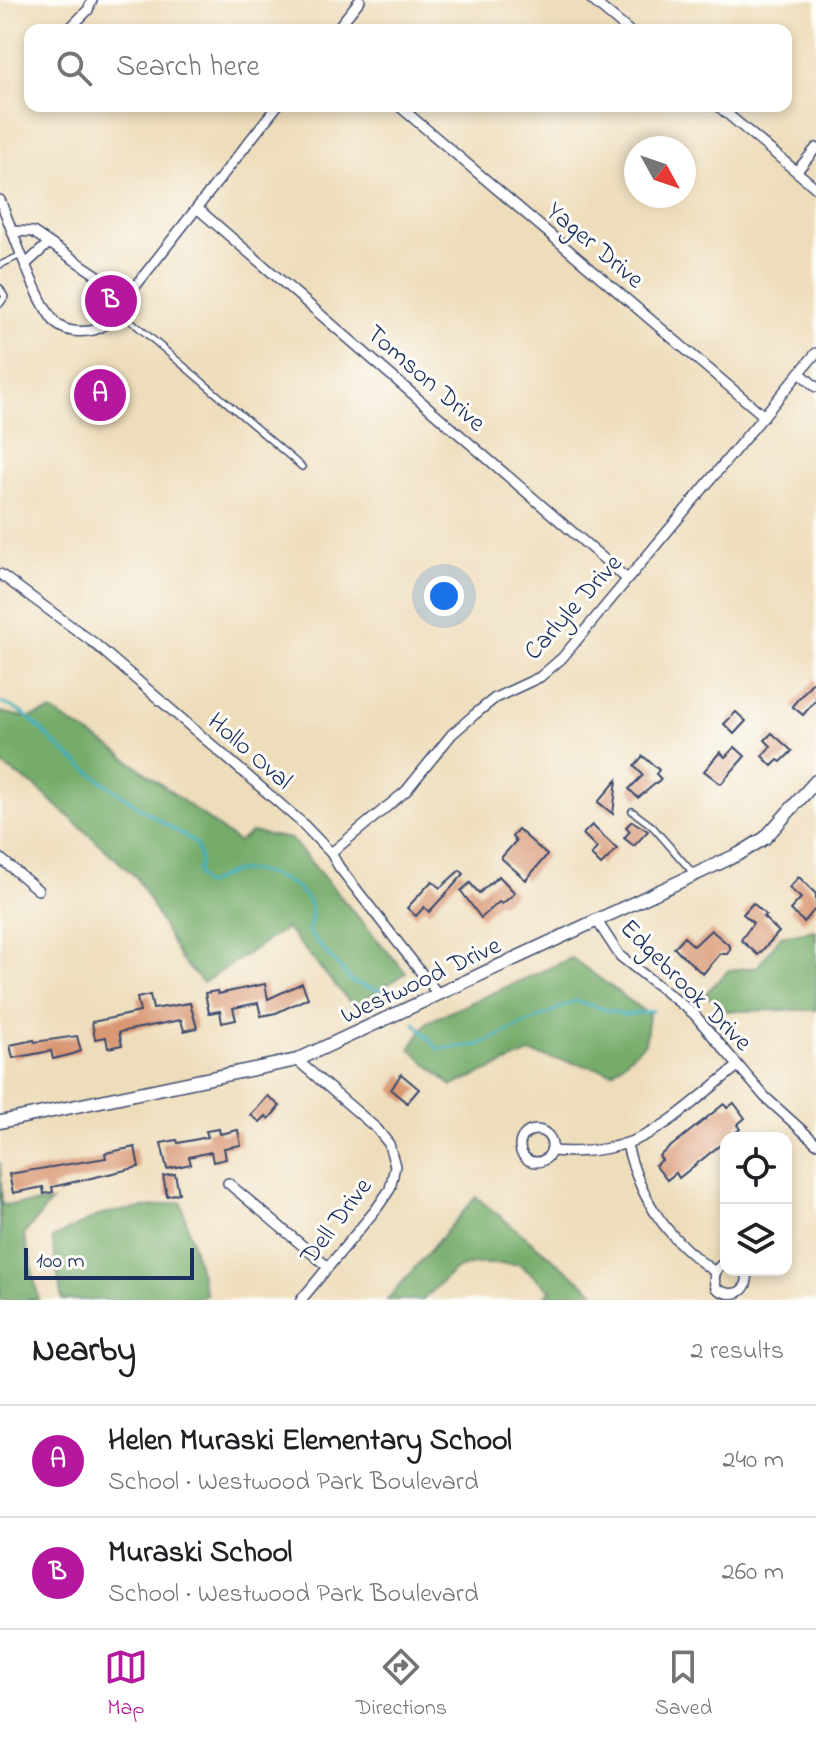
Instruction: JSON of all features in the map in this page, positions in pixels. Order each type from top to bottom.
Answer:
[{"type":"street","points":[[74,24],[88,10],[92,0]]},
{"type":"street","points":[[341,24],[360,0]]},
{"type":"street","points":[[592,0],[621,24]]},
{"type":"street","points":[[134,288],[272,112]]},
{"type":"street","name":"Yager Drive","points":[[406,112],[764,416]]},
{"type":"street","points":[[725,112],[816,188]]},
{"type":"street","points":[[797,171],[816,148]]},
{"type":"street","points":[[0,200],[24,259],[48,314],[58,325],[70,331],[88,331],[104,327],[118,314],[121,300],[113,286],[33,232],[13,231]]},
{"type":"street","name":"Tomson Drive","points":[[197,208],[627,579]]},
{"type":"street","points":[[24,259],[49,243]]},
{"type":"street","name":"Carlyle Drive","points":[[331,853],[406,791],[452,734],[474,715],[495,698],[540,677],[562,658],[816,353]]},
{"type":"street","points":[[800,373],[816,387]]},
{"type":"street","name":"Hollo Oval","points":[[0,574],[94,643],[301,822],[331,853],[438,994]]},
{"type":"street","name":"Westwood Drive","points":[[0,1122],[297,1060],[739,854],[765,838],[816,781]]},
{"type":"street","points":[[0,858],[38,890]]},
{"type":"street","name":"Edgebrook Drive","points":[[597,921],[620,956],[694,1014],[765,1097],[816,1143]]},
{"type":"street","name":"Dell Drive","points":[[297,1060],[377,1129],[389,1144],[395,1166],[390,1189],[377,1208],[301,1300]]},
{"type":"street","points":[[551,1151],[585,1153],[627,1145],[664,1124],[738,1066]]},
{"type":"street","points":[[627,1145],[645,1195],[659,1221],[715,1272],[716,1288],[726,1295],[738,1295],[746,1287],[746,1276]]},
{"type":"street","points":[[228,1183],[328,1267]]},
{"type":"street","points":[[715,1272],[720,1267]]},
{"type":"lane","points":[[0,265],[24,259]]},
{"type":"lane","points":[[0,288],[5,297],[0,304]]},
{"type":"lane","points":[[118,314],[130,320],[302,467]]},
{"type":"lane","points":[[632,811],[652,826],[695,875]]},
{"type":"green space","points":[[51,711],[118,752],[238,842],[252,832],[291,839],[406,973],[353,1006],[286,928],[203,983],[181,960],[137,878],[36,787],[0,764],[0,712],[28,718]]},
{"type":"green space","points":[[816,930],[816,1010],[727,1011],[705,994],[729,970],[757,967],[781,936]]},
{"type":"green space","points":[[572,958],[649,1015],[645,1043],[613,1072],[530,1053],[452,1086],[410,1049],[427,1022]]},
{"type":"green space","points":[[0,1161],[2,1205],[51,1202],[24,1234],[39,1300],[0,1300]]},
{"type":"green space","points":[[476,1197],[604,1300],[541,1300],[551,1290],[519,1264],[474,1264],[454,1270],[423,1300],[387,1300]]},
{"type":"green space","points":[[181,1202],[206,1294],[193,1300],[62,1300],[52,1238],[102,1214]]},
{"type":"building","points":[[816,678],[816,700],[803,715],[792,706]]},
{"type":"building","points":[[736,712],[746,721],[734,734],[724,724]]},
{"type":"building","points":[[772,733],[792,751],[772,766],[762,756],[771,746],[765,740]]},
{"type":"building","points":[[735,747],[745,756],[721,784],[704,771],[720,752],[725,757]]},
{"type":"building","points":[[643,756],[659,770],[656,774],[661,779],[638,798],[629,789],[643,775],[634,766]]},
{"type":"building","points":[[617,780],[613,814],[598,802]]},
{"type":"building","points":[[632,821],[648,831],[634,846],[624,838],[630,831],[626,827]]},
{"type":"building","points":[[592,825],[617,849],[601,865],[591,855],[597,848],[583,834]]},
{"type":"building","points":[[518,829],[547,855],[526,880],[501,858],[516,841],[512,837]]},
{"type":"building","points":[[460,870],[464,874],[429,912],[424,907],[416,916],[407,908],[432,881],[440,888]]},
{"type":"building","points":[[499,876],[515,893],[481,918],[461,891],[470,883],[479,893]]},
{"type":"building","points":[[799,877],[816,894],[816,908],[804,922],[790,910],[801,898],[789,888]]},
{"type":"building","points":[[753,903],[779,932],[758,955],[741,940],[753,923],[743,914]]},
{"type":"building","points":[[711,930],[730,946],[730,950],[727,954],[720,954],[703,974],[674,948],[684,937],[694,946]]},
{"type":"building","points":[[302,983],[308,998],[276,1013],[261,1016],[258,1003],[233,1008],[236,1020],[222,1023],[220,1011],[209,1013],[205,993],[217,991],[218,994],[265,984],[268,999]]},
{"type":"building","points":[[150,995],[153,1009],[190,1003],[197,1028],[184,1031],[181,1020],[119,1032],[122,1045],[108,1048],[106,1037],[95,1039],[92,1022],[140,1012],[137,998]]},
{"type":"building","points":[[77,1036],[81,1051],[73,1054],[53,1059],[51,1051],[13,1058],[10,1045]]},
{"type":"building","points":[[401,1074],[419,1089],[407,1103],[391,1090]]},
{"type":"building","points":[[268,1096],[280,1106],[269,1119],[266,1116],[260,1122],[251,1115]]},
{"type":"building","points":[[734,1103],[745,1118],[737,1125],[740,1129],[736,1132],[720,1132],[720,1145],[679,1178],[676,1173],[667,1180],[655,1165],[662,1160],[659,1156],[724,1104],[727,1108]]},
{"type":"building","points":[[219,1129],[220,1134],[238,1130],[241,1145],[224,1148],[226,1159],[213,1162],[211,1152],[189,1157],[191,1164],[167,1169],[161,1143],[208,1137],[206,1131]]},
{"type":"building","points":[[135,1147],[139,1167],[52,1187],[53,1192],[44,1194],[43,1187],[13,1193],[9,1174],[106,1158],[105,1153]]},
{"type":"building","points":[[175,1174],[179,1193],[167,1196],[163,1176]]},
{"type":"waterway","points":[[0,703],[19,711],[99,779],[196,843],[200,860],[197,874],[204,885],[242,871],[264,873],[285,881],[302,893],[310,905],[308,932],[353,983],[397,994]]},
{"type":"waterway","points":[[415,1023],[438,1049],[479,1045],[575,1001],[625,1015],[653,1011]]},
{"type":"place","name":"Muraski School","points":[[111,301]]},
{"type":"place","name":"Helen Muraski Elementary School","points":[[100,395]]}]
